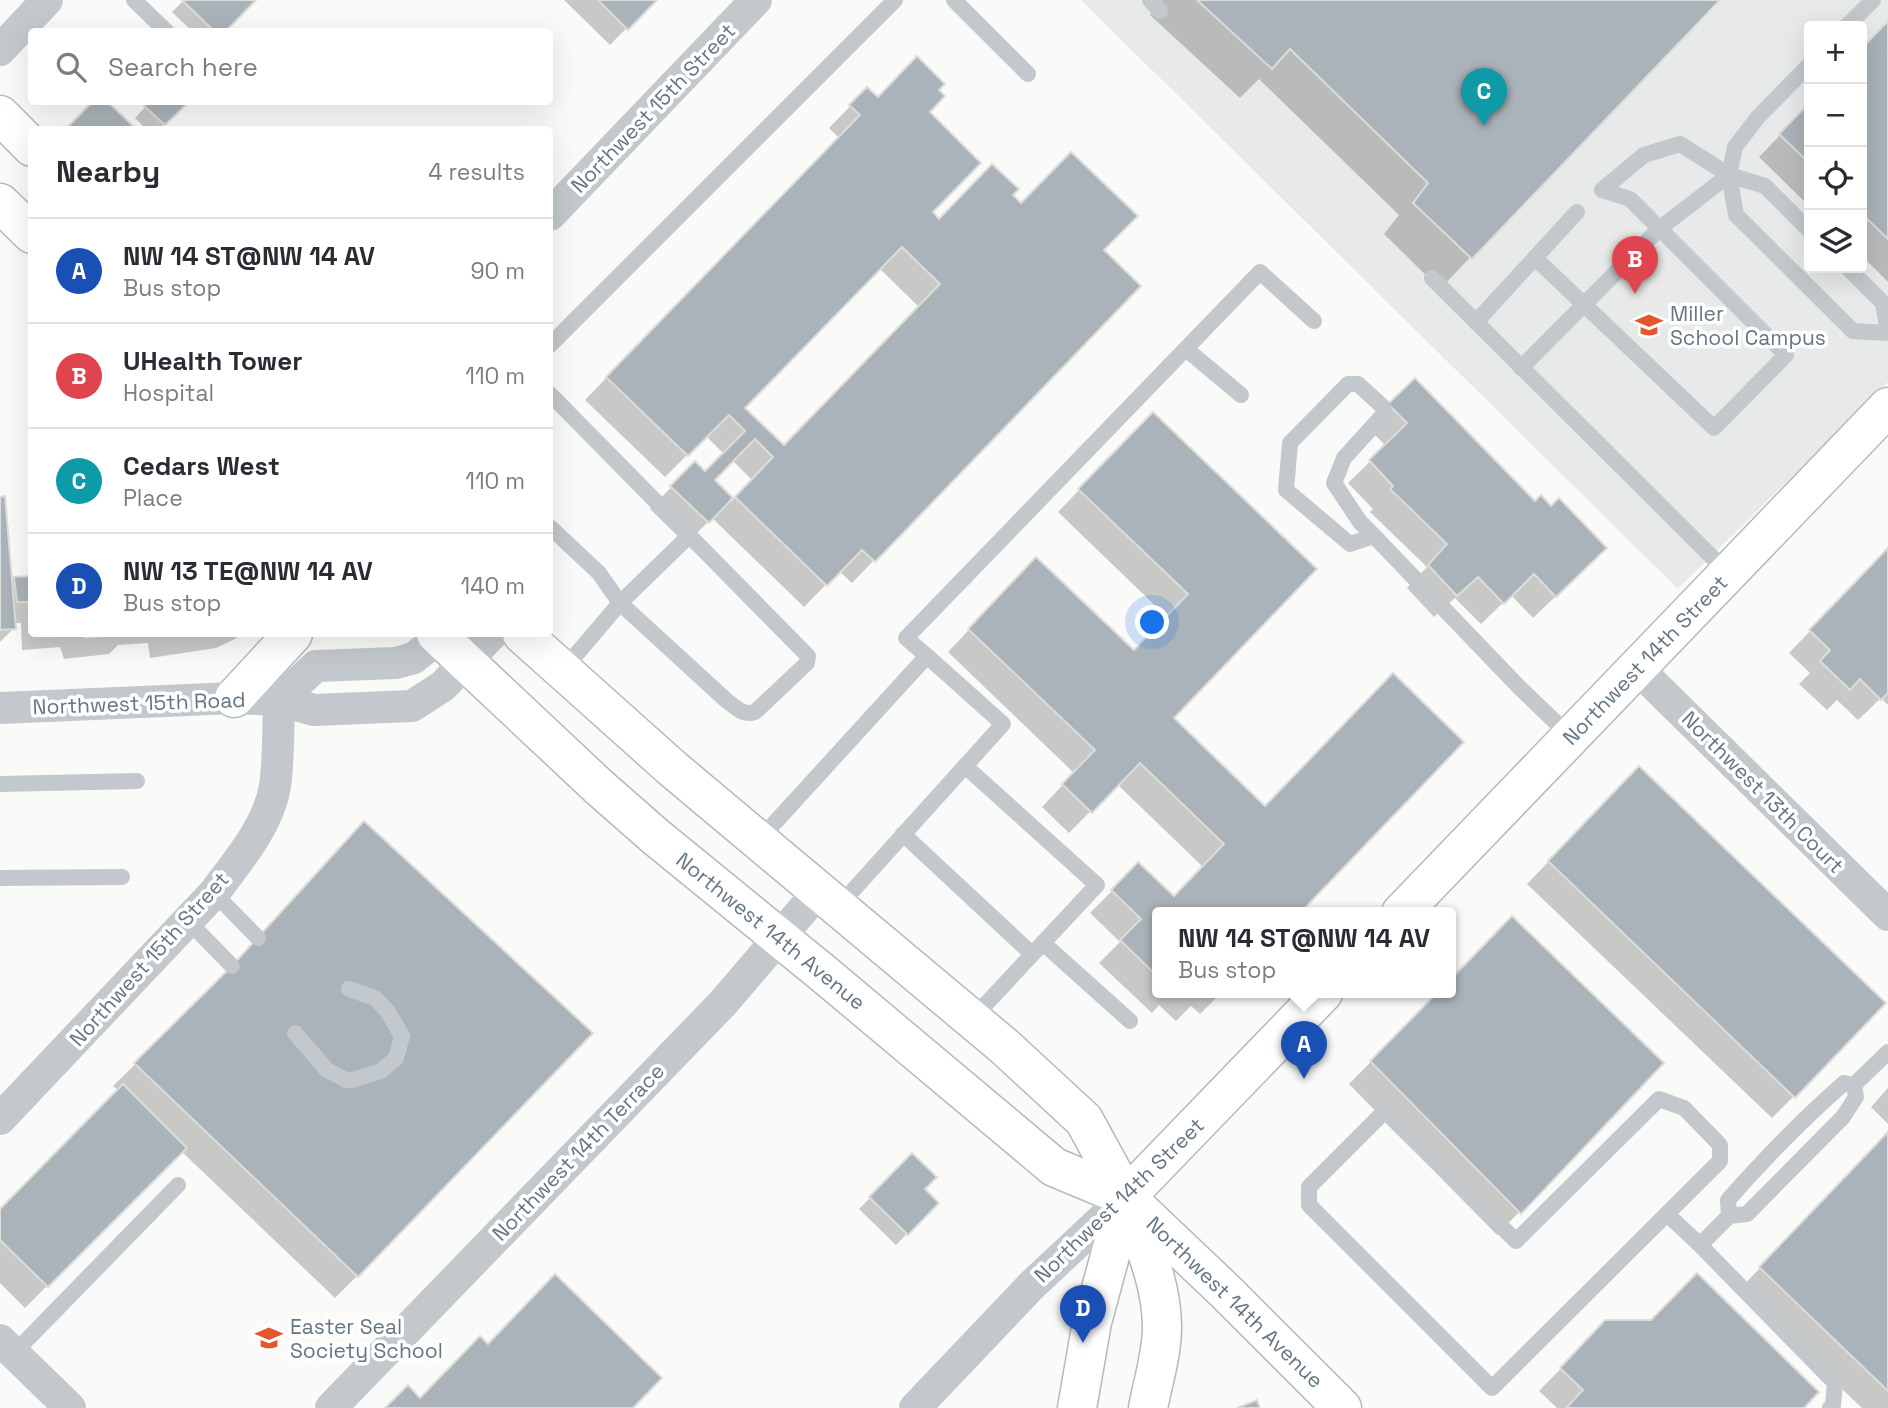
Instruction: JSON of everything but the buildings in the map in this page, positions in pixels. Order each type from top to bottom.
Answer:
[{"type":"street","points":[[0,50],[47,0]]},
{"type":"street","name":"Northwest 15th Street","points":[[553,212],[755,0]]},
{"type":"street","points":[[0,115],[28,143]]},
{"type":"street","points":[[0,203],[28,230]]},
{"type":"street","name":"Northwest 14th Street","points":[[1407,907],[1888,407]]},
{"type":"street","points":[[234,698],[290,637]]},
{"type":"street","name":"Northwest 15th Road","points":[[279,699],[316,666],[396,663],[414,658],[446,641],[472,637]]},
{"type":"street","name":"Northwest 14th Avenue","points":[[525,637],[673,769],[972,1019],[1084,1120],[1126,1197],[1214,1280],[1342,1408]]},
{"type":"street","name":"Northwest 14th Avenue","points":[[446,641],[656,837],[1054,1167],[1126,1197]]},
{"type":"street","name":"Northwest 15th Road","points":[[0,708],[234,698],[279,699],[314,710],[412,706],[443,686],[446,641]]},
{"type":"street","name":"Northwest 13th Court","points":[[1637,668],[1888,915]]},
{"type":"street","name":"Northwest 15th Street","points":[[0,1119],[214,893],[243,853],[262,821],[275,788],[279,699]]},
{"type":"street","name":"Northwest 14th Terrace","points":[[331,1408],[723,1003],[779,937],[828,899]]},
{"type":"street","name":"Northwest 14th Street","points":[[915,1408],[1032,1285],[1126,1197],[1319,998]]},
{"type":"street","points":[[1077,1408],[1092,1322],[1126,1197]]},
{"type":"street","points":[[1126,1197],[1154,1270],[1162,1325],[1148,1408]]},
{"type":"street","points":[[7,1347],[70,1408]]},
{"type":"lane","points":[[134,0],[163,28]]},
{"type":"lane","points":[[553,342],[895,0]]},
{"type":"lane","points":[[954,0],[1028,74]]},
{"type":"lane","points":[[1852,21],[1873,0]]},
{"type":"lane","points":[[1804,70],[1758,117],[1735,146],[1729,175],[1736,215],[1853,331],[1888,333],[1883,303],[1853,273]]},
{"type":"lane","points":[[1535,258],[1714,428],[1786,355],[1630,199],[1602,190],[1644,155],[1680,144],[1729,175],[1765,186],[1804,225]]},
{"type":"lane","points":[[1521,368],[1659,229],[1729,175]]},
{"type":"lane","points":[[1476,322],[1577,212]]},
{"type":"lane","points":[[828,899],[903,834],[1003,724],[906,638],[1260,272],[1314,321]]},
{"type":"lane","points":[[1432,278],[1728,573]]},
{"type":"lane","points":[[1185,349],[1241,395]]},
{"type":"lane","points":[[1374,537],[1350,544],[1286,490],[1290,443],[1353,382],[1383,407],[1385,413],[1344,458],[1334,484],[1360,522],[1374,537],[1571,737]]},
{"type":"lane","points":[[553,397],[808,656],[807,663],[755,712],[743,713],[620,603],[599,573],[553,530]]},
{"type":"lane","points":[[563,670],[620,603],[690,535]]},
{"type":"lane","points":[[759,840],[927,656]]},
{"type":"lane","points":[[965,766],[1097,885],[972,1019]]},
{"type":"lane","points":[[0,784],[137,781]]},
{"type":"lane","points":[[903,834],[1037,949],[1130,1021]]},
{"type":"lane","points":[[0,878],[122,877]]},
{"type":"lane","points":[[214,893],[258,938]]},
{"type":"lane","points":[[188,921],[232,966]]},
{"type":"lane","points":[[295,1033],[327,1070],[346,1080],[381,1071],[396,1058],[402,1036],[376,998],[349,989]]},
{"type":"lane","points":[[1854,1085],[1888,1052]]},
{"type":"lane","points":[[1729,1216],[1728,1200],[1755,1170],[1844,1083],[1854,1085]]},
{"type":"lane","points":[[1700,1245],[1729,1216],[1747,1214],[1843,1116],[1856,1097],[1854,1085]]},
{"type":"lane","points":[[1659,1099],[1684,1108],[1720,1145],[1720,1161],[1667,1214],[1492,1388],[1309,1205],[1309,1187],[1385,1111],[1516,1241],[1659,1099]]},
{"type":"lane","points":[[7,1347],[178,1185]]},
{"type":"lane","points":[[1667,1214],[1835,1383],[1833,1405],[1830,1408]]},
{"type":"shaded area","name":"Miller School Campus","points":[[1081,0],[1888,0],[1888,382],[1678,589]]},
{"type":"place","name":"Cedars West","points":[[1484,126]]},
{"type":"place","name":"UHealth Tower","points":[[1635,294]]},
{"type":"place","name":"Miller School Campus","points":[[1649,325]]},
{"type":"place","name":"NW 14 ST@NW 14 AV","points":[[1304,1079]]},
{"type":"place","name":"Easter Seal Society School","points":[[269,1338]]},
{"type":"place","name":"NW 13 TE@NW 14 AV","points":[[1083,1343]]}]
